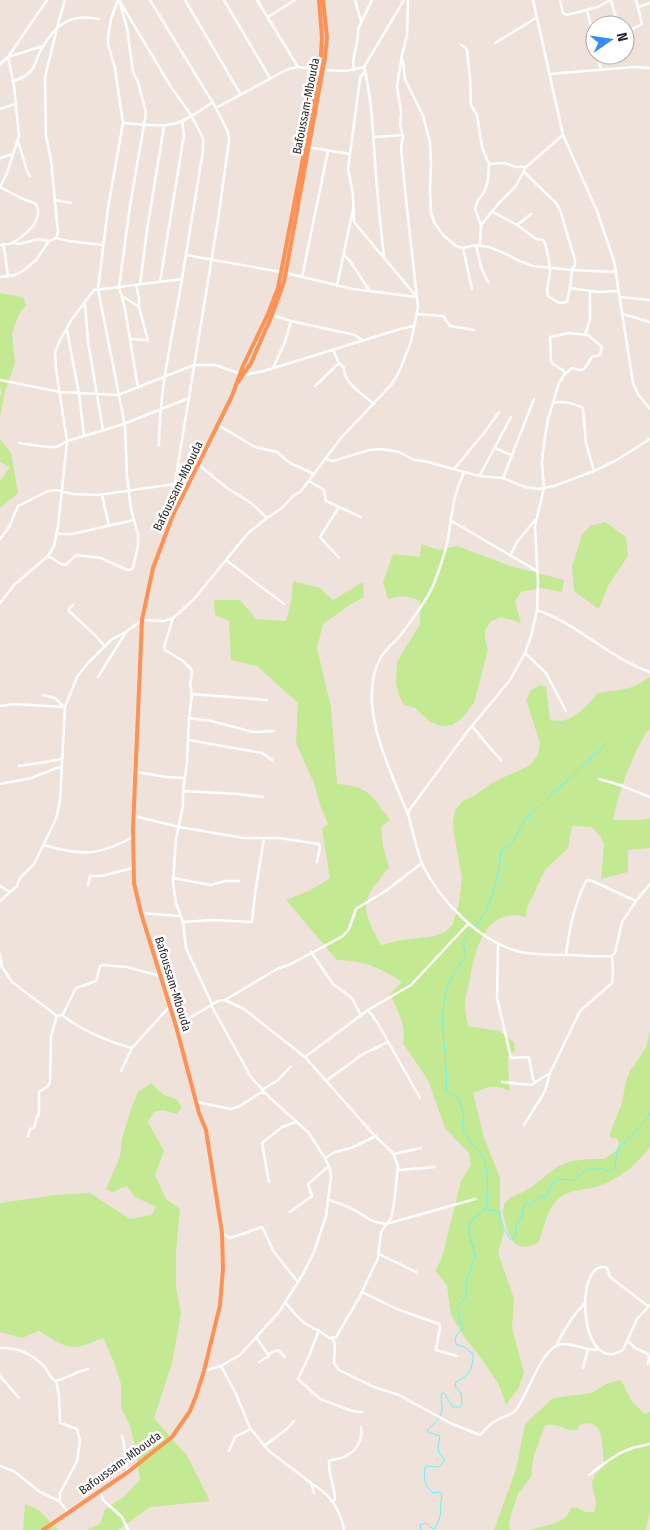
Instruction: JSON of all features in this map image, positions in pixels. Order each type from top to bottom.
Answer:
[{"type":"highway","name":"Bafoussam-Mbouda","points":[[319,0],[322,38],[321,70]]},
{"type":"highway","name":"Bafoussam-Mbouda","points":[[43,1530],[128,1472],[172,1437],[190,1411],[204,1371],[220,1306],[223,1270],[222,1233],[206,1130],[199,1113],[176,1026],[141,913],[133,868],[142,620],[153,568],[173,515],[199,465],[282,288],[283,272],[326,37],[323,0]]},
{"type":"street","points":[[0,64],[8,57],[47,0]]},
{"type":"street","points":[[56,238],[58,232],[51,160],[45,126],[46,77],[65,0]]},
{"type":"street","points":[[119,0],[171,87],[192,115],[203,138],[204,145],[174,329],[164,378],[159,416],[159,445]]},
{"type":"street","points":[[48,556],[66,565],[76,555],[101,558],[130,570],[138,542],[128,491],[124,423],[98,289],[103,245],[124,123],[108,37],[111,19],[119,0]]},
{"type":"street","points":[[119,0],[127,28],[133,72],[138,82],[146,113],[122,254],[119,287],[125,309],[138,388]]},
{"type":"street","points":[[150,0],[213,102],[228,132],[229,141],[212,260],[172,503],[173,515]]},
{"type":"street","points":[[186,0],[241,95]]},
{"type":"street","points":[[224,0],[270,78]]},
{"type":"street","points":[[257,0],[298,67]]},
{"type":"street","points":[[268,17],[295,0]]},
{"type":"street","points":[[355,0],[361,22]]},
{"type":"street","points":[[354,70],[353,62],[358,29],[372,0]]},
{"type":"street","points":[[216,108],[281,72],[298,67],[343,71],[364,67],[406,0]]},
{"type":"street","points":[[0,902],[34,864],[58,814],[65,708],[77,677],[88,663],[116,636],[127,631],[142,620],[161,622],[173,618],[194,598],[248,533],[282,508],[293,496],[301,491],[341,438],[391,385],[399,372],[411,342],[417,314],[417,297],[401,148],[403,135],[400,125],[401,112],[397,86],[407,35],[406,0]]},
{"type":"street","points":[[533,0],[563,135],[597,211],[616,272],[633,383],[638,394],[650,409]]},
{"type":"street","points":[[560,0],[563,13],[566,15],[598,7],[610,0],[615,15]]},
{"type":"street","points":[[635,28],[642,24],[636,0]]},
{"type":"street","points":[[638,7],[650,3]]},
{"type":"street","points":[[587,10],[588,15]]},
{"type":"street","points":[[13,82],[31,70],[43,46],[57,28],[65,22],[78,17],[99,19]]},
{"type":"street","points":[[495,43],[536,18]]},
{"type":"street","points":[[460,45],[467,50],[471,105],[477,115],[482,147],[488,164],[488,181],[475,209],[481,225],[480,245]]},
{"type":"street","points":[[8,57],[43,46]]},
{"type":"street","points":[[402,55],[405,79],[423,116],[430,142],[430,190],[433,220],[443,235],[456,246],[463,248],[480,245],[498,250],[525,264],[572,270],[616,272]]},
{"type":"street","points":[[8,57],[19,130],[18,141],[0,188],[36,204],[39,211],[38,218],[33,225],[14,242],[1,245],[6,254],[8,277]]},
{"type":"street","points":[[600,65],[601,70]]},
{"type":"street","points":[[364,67],[375,137],[376,176],[384,257]]},
{"type":"street","points":[[549,74],[634,67],[650,68]]},
{"type":"street","points":[[365,72],[360,79],[348,169],[353,194],[354,222],[417,297]]},
{"type":"street","points":[[124,123],[164,126],[182,121],[213,102]]},
{"type":"street","points":[[0,109],[15,104]]},
{"type":"street","points":[[160,282],[184,135],[182,121]]},
{"type":"street","points":[[140,284],[164,126]]},
{"type":"street","points":[[375,137],[403,135]]},
{"type":"street","points":[[481,225],[499,202],[516,186],[526,167],[563,135]]},
{"type":"street","points":[[18,141],[27,172],[30,176]]},
{"type":"street","points":[[306,147],[350,154]]},
{"type":"street","points":[[302,277],[328,151]]},
{"type":"street","points":[[0,158],[13,154]]},
{"type":"street","points":[[488,164],[526,167]]},
{"type":"street","points":[[493,212],[518,225],[536,239],[544,240],[550,267],[550,276],[546,289],[548,296],[559,302],[567,302],[575,260],[560,210],[556,203],[524,172]]},
{"type":"street","points":[[54,200],[71,203]]},
{"type":"street","points":[[337,286],[353,208]]},
{"type":"street","points":[[518,225],[531,214]]},
{"type":"street","points":[[0,277],[19,274],[32,264],[49,241],[56,238],[103,245]]},
{"type":"street","points":[[14,242],[18,244],[39,239],[49,241]]},
{"type":"street","points":[[476,246],[481,267],[488,282]]},
{"type":"street","points":[[463,248],[472,289]]},
{"type":"street","points":[[186,255],[283,272],[337,286],[417,297]]},
{"type":"street","points":[[344,255],[355,268],[368,290]]},
{"type":"street","points":[[0,603],[18,581],[48,556],[54,546],[57,534],[60,491],[66,463],[67,441],[56,369],[55,352],[60,340],[92,291],[182,278]]},
{"type":"street","points":[[130,339],[148,340],[138,307],[139,298],[136,285]]},
{"type":"street","points":[[570,288],[598,292],[619,291]]},
{"type":"street","points":[[585,335],[590,319],[590,290]]},
{"type":"street","points":[[121,295],[138,307]]},
{"type":"street","points":[[620,297],[650,300]]},
{"type":"street","points":[[85,304],[88,342],[103,430]]},
{"type":"street","points":[[270,314],[291,321],[355,335],[363,341]]},
{"type":"street","points":[[417,314],[442,316],[453,328],[474,330]]},
{"type":"street","points":[[623,314],[650,322]]},
{"type":"street","points":[[274,368],[286,342],[291,321]]},
{"type":"street","points":[[0,380],[60,392],[118,396],[194,365],[215,365],[242,374],[274,368],[414,326]]},
{"type":"street","points":[[67,330],[79,394],[84,436]]},
{"type":"street","points":[[408,814],[472,726],[510,680],[531,636],[537,610],[536,519],[542,503],[544,488],[542,462],[547,423],[559,383],[564,376],[572,368],[584,369],[592,356],[601,354],[602,347],[590,336],[585,335],[569,333],[550,337],[551,361],[564,371],[564,376]]},
{"type":"street","points":[[332,350],[338,363],[344,368],[347,381],[374,404]]},
{"type":"street","points":[[315,386],[338,363]]},
{"type":"street","points":[[20,444],[54,447],[161,410],[189,398]]},
{"type":"street","points":[[503,478],[534,399]]},
{"type":"street","points":[[553,404],[557,401],[577,404],[584,408],[586,443],[594,471]]},
{"type":"street","points":[[454,469],[499,412]]},
{"type":"street","points":[[480,476],[510,417]]},
{"type":"street","points":[[218,425],[255,447],[277,452],[290,463],[314,474]]},
{"type":"street","points":[[324,459],[332,461],[369,450],[382,449],[399,452],[414,460],[480,476],[503,478],[532,489],[544,488],[594,471],[615,461],[650,439]]},
{"type":"street","points":[[494,448],[511,455]]},
{"type":"street","points":[[199,465],[227,488],[251,502],[267,518]]},
{"type":"street","points":[[464,472],[455,494],[441,565],[431,589],[399,636],[382,656],[374,673],[372,688],[377,731],[408,814],[422,863],[432,882],[468,924],[498,944],[521,952],[612,956]]},
{"type":"street","points":[[309,481],[324,490],[326,501],[361,517]]},
{"type":"street","points":[[0,539],[9,527],[16,509],[21,504],[48,491],[102,495],[175,484]]},
{"type":"street","points":[[102,495],[109,526]]},
{"type":"street","points":[[339,508],[320,536],[339,558]]},
{"type":"street","points":[[451,513],[454,521]]},
{"type":"street","points":[[510,556],[517,542],[536,519]]},
{"type":"street","points":[[57,534],[72,534],[135,520]]},
{"type":"street","points":[[450,520],[537,571]]},
{"type":"street","points":[[226,560],[284,604]]},
{"type":"street","points":[[0,595],[4,598]]},
{"type":"street","points":[[73,605],[69,611],[105,647]]},
{"type":"street","points":[[537,610],[564,621],[626,662],[650,672]]},
{"type":"street","points":[[173,618],[164,647],[165,650],[184,661],[192,673],[190,684],[192,694],[189,740],[184,778],[183,806],[176,839],[173,878],[174,893],[183,922],[189,956],[251,1077],[262,1090],[308,1132],[325,1158],[331,1177],[329,1200],[314,1252],[279,1312],[240,1355],[221,1366],[204,1371]]},
{"type":"street","points":[[98,677],[127,631]]},
{"type":"street","points":[[524,653],[540,665],[546,673],[566,711]]},
{"type":"street","points":[[192,694],[267,700]]},
{"type":"street","points":[[44,695],[55,698],[65,708]]},
{"type":"street","points":[[0,706],[13,704],[65,708]]},
{"type":"street","points":[[189,718],[212,721],[253,732],[274,731]]},
{"type":"street","points":[[472,726],[501,760]]},
{"type":"street","points":[[189,740],[262,753],[272,760]]},
{"type":"street","points":[[19,766],[62,758]]},
{"type":"street","points":[[0,784],[31,778],[62,766]]},
{"type":"street","points":[[136,772],[184,778]]},
{"type":"street","points":[[599,779],[650,797]]},
{"type":"street","points":[[183,791],[263,797]]},
{"type":"street","points":[[134,816],[179,827],[244,838],[279,838],[319,844],[317,862]]},
{"type":"street","points":[[44,845],[74,852],[97,852],[109,849],[133,837]]},
{"type":"street","points":[[183,922],[212,920],[252,922],[264,838]]},
{"type":"street","points":[[225,1000],[251,983],[343,936],[349,929],[356,909],[387,890],[422,863]]},
{"type":"street","points":[[88,885],[90,876],[101,876],[133,868]]},
{"type":"street","points":[[173,878],[210,885],[222,881],[239,881]]},
{"type":"street","points":[[566,955],[568,931],[579,895],[586,881],[590,880],[636,901]]},
{"type":"street","points":[[524,1125],[545,1091],[550,1073],[580,1011],[612,983],[612,956],[615,953],[622,922],[650,884]]},
{"type":"street","points":[[0,886],[10,892]]},
{"type":"street","points":[[141,913],[180,916]]},
{"type":"street","points":[[305,1057],[368,1010],[411,985],[468,924]]},
{"type":"street","points":[[498,944],[497,998],[511,1058],[529,1057],[533,1080],[535,1081]]},
{"type":"street","points":[[312,952],[333,984],[352,998],[361,1016]]},
{"type":"street","points":[[0,954],[2,967],[12,982],[57,1016],[62,1015],[93,1033],[132,1048]]},
{"type":"street","points":[[62,1015],[76,988],[96,981],[100,966],[102,965],[127,967],[160,976]]},
{"type":"street","points":[[176,1026],[218,1000],[225,1000],[244,1009],[305,1057],[394,1154],[399,1170],[391,1218],[382,1232],[377,1262],[350,1314],[336,1337],[332,1338]]},
{"type":"street","points":[[121,1071],[132,1048],[170,1006]]},
{"type":"street","points":[[368,1010],[377,1022],[420,1098]]},
{"type":"street","points":[[28,1136],[29,1130],[34,1128],[39,1114],[39,1092],[48,1086],[50,1082],[51,1036],[57,1016]]},
{"type":"street","points":[[326,1081],[362,1054],[388,1042]]},
{"type":"street","points":[[262,1090],[278,1080],[290,1067]]},
{"type":"street","points":[[502,1082],[531,1085],[550,1073]]},
{"type":"street","points":[[197,1102],[231,1109],[240,1106],[260,1093],[266,1093]]},
{"type":"street","points":[[269,1182],[262,1143],[282,1127],[296,1122]]},
{"type":"street","points":[[325,1158],[335,1152],[351,1148],[376,1136]]},
{"type":"street","points":[[394,1154],[421,1148]]},
{"type":"street","points":[[290,1212],[309,1200],[312,1194],[308,1184],[329,1166]]},
{"type":"street","points":[[399,1170],[435,1167]]},
{"type":"street","points":[[329,1200],[353,1209],[375,1223],[386,1224],[475,1199]]},
{"type":"street","points":[[222,1233],[230,1238],[262,1227],[274,1252],[297,1281]]},
{"type":"street","points":[[379,1254],[416,1272]]},
{"type":"street","points":[[556,1346],[565,1344],[600,1350],[610,1354],[619,1352],[623,1350],[636,1319],[649,1306],[610,1277],[607,1268],[603,1266],[592,1272],[585,1294],[590,1335],[593,1343],[600,1350]]},
{"type":"street","points":[[362,1292],[397,1310],[439,1324],[436,1350],[457,1356]]},
{"type":"street","points":[[285,1302],[301,1320],[332,1338],[335,1344],[334,1363],[340,1370],[374,1387],[399,1395],[450,1423],[480,1435],[494,1422],[516,1410],[527,1393],[541,1363],[556,1346],[576,1312],[585,1303]]},
{"type":"street","points":[[319,1330],[298,1379],[320,1399],[352,1411],[362,1412]]},
{"type":"street","points":[[256,1337],[268,1354]]},
{"type":"street","points":[[627,1340],[635,1348],[648,1354],[648,1364]]},
{"type":"street","points":[[0,1348],[15,1348],[27,1353],[43,1366],[52,1380],[56,1381],[67,1378],[81,1370],[88,1369]]},
{"type":"street","points":[[583,1368],[588,1349]]},
{"type":"street","points":[[259,1362],[268,1357],[268,1354],[273,1350],[278,1350],[285,1358]]},
{"type":"street","points":[[221,1366],[236,1394],[250,1428],[269,1451],[333,1501],[340,1513],[344,1530]]},
{"type":"street","points":[[0,1376],[19,1398]]},
{"type":"street","points":[[56,1381],[59,1395],[60,1423],[77,1429],[80,1445],[77,1461],[61,1489],[60,1502]]},
{"type":"street","points":[[264,1446],[288,1428],[294,1421]]},
{"type":"street","points":[[333,1501],[335,1500],[335,1491],[328,1461],[343,1458],[359,1445],[361,1427]]},
{"type":"street","points":[[229,1451],[235,1437],[250,1430],[250,1428]]},
{"type":"street","points":[[122,1436],[125,1449],[124,1461],[128,1472]]},
{"type":"street","points":[[589,1475],[623,1450],[650,1444]]},
{"type":"street","points":[[0,1466],[15,1472],[40,1492],[60,1502],[68,1512]]},
{"type":"street","points":[[312,1484],[314,1493]]},
{"type":"street","points":[[101,1489],[100,1493],[103,1500],[122,1517],[128,1530]]},
{"type":"green space","points":[[0,293],[23,297],[26,305],[19,314],[12,334],[15,363],[4,395],[0,418],[0,396],[2,394],[0,387]]},
{"type":"green space","points":[[0,439],[11,453],[18,493],[0,508],[0,481],[10,467],[0,462]]},
{"type":"green space","points":[[605,522],[626,537],[628,556],[609,584],[599,608],[574,591],[572,567],[582,535],[590,526]]},
{"type":"green space","points":[[421,544],[439,550],[457,546],[511,566],[564,580],[562,592],[541,588],[521,592],[515,601],[521,623],[501,617],[491,621],[485,630],[488,650],[474,703],[461,719],[452,725],[441,726],[430,722],[415,708],[404,705],[396,684],[397,662],[420,624],[420,601],[404,596],[388,599],[383,582],[393,554],[420,557]]},
{"type":"green space","points":[[293,581],[320,588],[333,600],[363,582],[364,597],[323,624],[317,648],[331,707],[337,784],[356,787],[369,794],[390,820],[381,827],[383,847],[389,867],[372,889],[366,903],[369,921],[381,945],[435,936],[445,932],[453,924],[459,903],[462,878],[454,834],[455,810],[463,801],[474,796],[492,783],[530,765],[538,755],[540,743],[526,700],[531,690],[540,685],[546,687],[550,720],[562,721],[582,710],[596,694],[628,688],[650,677],[650,730],[646,732],[631,764],[622,786],[613,820],[641,820],[650,818],[650,848],[628,850],[628,872],[601,879],[604,844],[599,834],[591,827],[572,826],[568,848],[545,870],[527,908],[526,917],[512,915],[501,918],[484,933],[475,956],[466,996],[465,1009],[468,1026],[499,1031],[514,1042],[515,1050],[508,1058],[510,1091],[500,1087],[492,1087],[473,1093],[484,1138],[500,1178],[500,1212],[504,1232],[498,1253],[514,1298],[512,1328],[524,1373],[518,1389],[506,1405],[499,1385],[451,1315],[447,1286],[436,1271],[443,1254],[461,1181],[471,1165],[469,1153],[445,1128],[428,1080],[403,1043],[404,1030],[390,994],[402,982],[386,972],[371,966],[337,960],[286,900],[311,890],[330,878],[322,829],[328,824],[314,783],[296,743],[298,703],[257,666],[231,660],[229,621],[215,615],[214,600],[240,600],[256,619],[286,621]]},
{"type":"green space","points":[[650,1031],[650,1147],[635,1164],[616,1178],[597,1187],[573,1191],[562,1196],[554,1203],[548,1213],[539,1242],[526,1247],[516,1244],[509,1235],[504,1217],[503,1208],[507,1201],[564,1164],[581,1160],[604,1159],[617,1150],[619,1142],[616,1138],[611,1138],[610,1133],[622,1103],[626,1081],[630,1071],[646,1048]]},
{"type":"green space","points":[[151,1083],[164,1095],[176,1099],[182,1107],[177,1114],[163,1110],[154,1112],[148,1122],[164,1151],[155,1175],[166,1199],[180,1209],[176,1250],[176,1287],[181,1313],[172,1363],[154,1418],[188,1457],[210,1501],[150,1507],[118,1530],[87,1530],[100,1524],[105,1509],[125,1496],[140,1479],[134,1441],[129,1423],[121,1408],[121,1384],[103,1338],[76,1347],[63,1345],[39,1331],[22,1338],[0,1332],[0,1203],[56,1195],[90,1193],[130,1219],[152,1215],[156,1207],[135,1197],[127,1186],[112,1192],[106,1189],[120,1157],[122,1139],[132,1106],[138,1092]]},
{"type":"green space","points":[[621,1380],[632,1402],[645,1414],[650,1412],[650,1512],[646,1530],[530,1530],[560,1521],[568,1514],[571,1508],[576,1507],[586,1512],[594,1512],[596,1503],[592,1483],[595,1475],[604,1465],[601,1435],[594,1425],[588,1423],[579,1425],[577,1430],[569,1430],[550,1424],[545,1425],[533,1459],[531,1477],[518,1494],[511,1515],[510,1530],[494,1530],[516,1469],[525,1424],[553,1398],[592,1393],[606,1384]]},
{"type":"green space","points":[[25,1504],[39,1510],[58,1530],[23,1530]]},
{"type":"waterway","points":[[421,1530],[420,1525],[426,1523],[434,1529],[437,1524],[440,1516],[442,1494],[439,1492],[433,1493],[427,1487],[424,1478],[425,1467],[439,1467],[445,1460],[439,1453],[440,1436],[427,1431],[441,1414],[442,1393],[444,1393],[453,1407],[460,1407],[462,1404],[461,1393],[455,1386],[456,1382],[467,1374],[472,1364],[473,1354],[466,1348],[456,1344],[457,1334],[463,1329],[457,1308],[466,1296],[466,1284],[475,1256],[469,1226],[471,1221],[487,1205],[488,1185],[485,1160],[464,1131],[462,1123],[464,1116],[459,1099],[446,1090],[443,1012],[448,986],[466,956],[463,942],[483,917],[488,907],[498,874],[501,851],[512,843],[525,820],[609,741]]},
{"type":"waterway","points":[[484,1210],[500,1212],[502,1223],[508,1236],[510,1239],[515,1238],[524,1205],[527,1203],[530,1205],[540,1196],[546,1197],[550,1187],[558,1179],[574,1180],[587,1169],[602,1169],[611,1172],[615,1167],[617,1150],[647,1119],[650,1113]]}]
